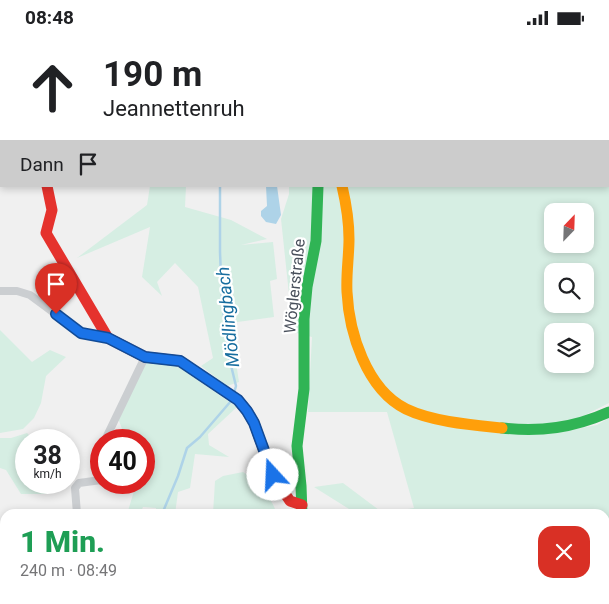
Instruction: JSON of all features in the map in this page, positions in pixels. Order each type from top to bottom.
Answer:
[{"type":"main road","points":[[48,187],[52,210],[46,233],[108,338],[145,357],[180,361],[233,396],[247,411],[254,423],[273,475],[290,501],[302,509]]},
{"type":"main road","name":"Wöglerstraße","points":[[302,509],[297,446],[304,389],[304,319],[307,287],[316,241],[318,187]]},
{"type":"main road","points":[[342,187],[348,225],[347,281],[350,315],[364,363],[388,397],[396,403],[423,415],[486,426],[519,429],[554,429],[575,426],[609,412]]},
{"type":"street","points":[[0,291],[16,291],[30,295],[81,333],[108,338]]},
{"type":"street","points":[[110,429],[145,357]]},
{"type":"street","points":[[77,509],[75,488],[80,483],[90,482]]},
{"type":"green space","points":[[150,187],[186,187],[185,207],[231,220],[267,239],[241,245],[273,242],[277,279],[270,281],[274,317],[230,323],[239,382],[227,386],[201,366],[213,358],[198,287],[175,263],[157,282],[162,296],[142,277],[150,227],[77,258],[147,205]]},
{"type":"green space","points":[[289,187],[609,187],[609,403],[577,419],[560,432],[597,425],[609,418],[609,509],[408,509],[414,508],[387,412],[308,412],[312,337],[293,332],[281,219],[289,194]]},
{"type":"green space","points":[[0,330],[32,362],[50,350],[66,357],[46,376],[41,403],[34,418],[23,429],[0,433]]},
{"type":"green space","points":[[147,360],[177,366],[237,407],[208,434],[209,445],[229,457],[195,454],[190,488],[178,492],[176,509],[143,507],[142,509],[129,509],[133,494],[155,494],[155,429],[122,429],[118,418]]},
{"type":"green space","points":[[15,437],[15,484],[6,470],[0,468],[0,438]]},
{"type":"green space","points":[[243,472],[263,490],[275,509],[213,509],[215,481],[223,476]]},
{"type":"green space","points":[[343,483],[378,509],[349,509],[314,487]]},
{"type":"water","points":[[266,187],[277,187],[281,215],[276,224],[266,222],[261,216],[261,211],[267,206]]},
{"type":"waterway","name":"Mödlingbach","points":[[220,187],[222,301],[229,357],[236,386],[234,393]]},
{"type":"waterway","name":"Mödlingbach","points":[[164,509],[187,448],[200,437],[231,401]]},
{"type":"traffic: fast","points":[[302,509],[297,446],[304,389],[304,319],[307,287],[316,241],[318,187]]},
{"type":"traffic: fast","points":[[502,428],[544,429],[583,422],[609,412]]},
{"type":"traffic: slow","points":[[342,187],[349,232],[348,308],[356,341],[370,374],[392,400],[406,409],[428,417],[453,422],[502,428]]},
{"type":"traffic: jam","points":[[47,187],[52,210],[46,233],[108,338],[145,357],[180,361],[238,400],[254,423],[273,476],[290,501],[302,505]]},
{"type":"route","points":[[56,314],[81,333],[108,338],[145,357],[180,361],[238,400],[254,423],[273,475]]}]
